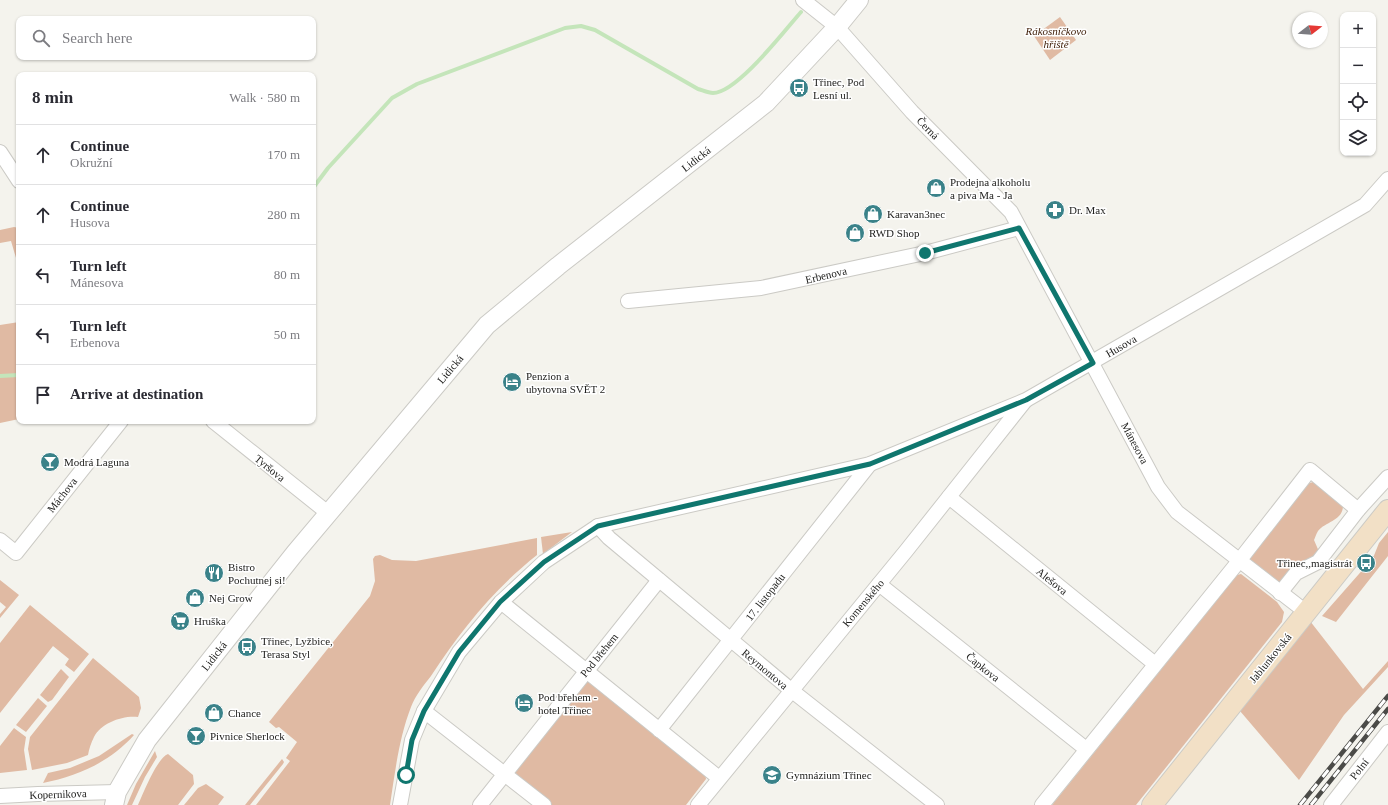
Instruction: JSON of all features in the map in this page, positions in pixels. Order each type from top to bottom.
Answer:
[{"type":"main road","name":"Jablunkovská","points":[[1152,805],[1388,510]]},
{"type":"street","name":"Černá","points":[[803,0],[837,27],[912,112],[1011,212],[1019,228]]},
{"type":"street","name":"Lidická","points":[[115,799],[147,740],[328,513],[487,325],[558,266],[766,103],[837,27],[859,0]]},
{"type":"street","points":[[0,152],[16,176]]},
{"type":"street","name":"Husova","points":[[598,526],[870,464],[1026,400],[1093,363],[1365,205],[1388,179]]},
{"type":"street","name":"Erbenova","points":[[628,301],[761,288],[925,253],[1019,228]]},
{"type":"street","name":"Mánesova","points":[[1019,228],[1158,486],[1177,512],[1306,612]]},
{"type":"street","name":"Komenského","points":[[698,805],[949,498],[1026,400]]},
{"type":"street","name":"Máchova","points":[[0,540],[16,553],[119,424]]},
{"type":"street","name":"Tyršova","points":[[217,424],[328,513]]},
{"type":"street","name":"17. listopadu","points":[[659,730],[870,464]]},
{"type":"street","points":[[1042,805],[1239,561],[1310,470],[1358,510]]},
{"type":"street","points":[[1280,593],[1296,573],[1318,562],[1358,510],[1388,477]]},
{"type":"street","name":"Alešova","points":[[949,498],[1155,664]]},
{"type":"street","points":[[400,805],[412,740],[424,711],[459,652],[500,602],[544,562],[598,526]]},
{"type":"street","name":"Reymontova","points":[[598,526],[609,538],[791,690],[937,805]]},
{"type":"street","name":"Pod břehem","points":[[480,805],[659,580]]},
{"type":"street","name":"Čapkova","points":[[879,584],[1086,749]]},
{"type":"street","points":[[500,602],[719,778]]},
{"type":"street","points":[[424,711],[544,805]]},
{"type":"street","name":"Polní","points":[[1330,805],[1388,732]]},
{"type":"street","name":"Kopernikova","points":[[0,796],[38,794],[115,799]]},
{"type":"green space","name":"Rákosníčkovo hřiště","points":[[1060,17],[1076,40],[1050,60],[1034,36]]},
{"type":"green space","points":[[16,227],[16,258],[11,241],[0,243],[0,230]]},
{"type":"green space","points":[[16,322],[16,420],[0,423],[0,325]]},
{"type":"green space","points":[[1313,482],[1343,504],[1343,510],[1338,517],[1318,531],[1314,540],[1320,554],[1278,584],[1249,560],[1250,555],[1307,484]]},
{"type":"green space","points":[[572,532],[543,554],[541,537]]},
{"type":"green space","points":[[1388,532],[1388,556],[1336,622],[1322,616],[1373,558],[1379,543]]},
{"type":"green space","points":[[537,538],[537,555],[492,596],[466,626],[415,699],[411,707],[400,743],[390,805],[256,805],[290,761],[286,758],[297,742],[279,727],[276,728],[269,722],[370,596],[375,581],[373,559],[375,556],[380,555],[392,560],[416,561]]},
{"type":"green space","points":[[1241,574],[1277,602],[1284,612],[1282,622],[1136,805],[1052,805],[1237,575]]},
{"type":"green space","points":[[0,580],[19,595],[0,618],[0,614],[6,607],[0,602]]},
{"type":"green space","points":[[30,605],[89,654],[74,672],[65,665],[69,659],[53,646],[0,713],[0,643]]},
{"type":"green space","points":[[1310,621],[1363,689],[1388,661],[1388,667],[1344,715],[1299,780],[1240,711]]},
{"type":"green space","points":[[93,658],[139,697],[141,708],[138,717],[126,717],[107,724],[97,732],[90,746],[88,755],[67,763],[32,770],[28,749],[30,737]]},
{"type":"green space","points":[[61,669],[69,677],[52,700],[48,702],[40,695]]},
{"type":"green space","points":[[587,680],[705,773],[706,779],[686,805],[552,805],[518,778],[515,771]]},
{"type":"green space","points":[[38,698],[47,706],[26,732],[16,725]]},
{"type":"green space","points":[[14,728],[26,737],[24,750],[27,770],[0,773],[0,746]]},
{"type":"green space","points":[[132,734],[134,735],[125,745],[104,760],[81,772],[43,783],[48,773],[70,768],[99,756]]},
{"type":"green space","points":[[155,751],[157,757],[145,777],[132,805],[127,805],[136,784]]},
{"type":"green space","points":[[168,754],[193,775],[194,784],[178,805],[138,805],[159,762]]},
{"type":"green space","points":[[282,759],[284,762],[283,764],[250,805],[245,805]]},
{"type":"green space","points":[[206,784],[224,797],[218,805],[184,805],[198,788]]},
{"type":"waterway","points":[[316,184],[328,168],[392,98],[417,84],[565,28],[581,26],[595,30],[698,89],[713,93],[723,90],[735,83],[747,72],[801,12]]},
{"type":"waterway","points":[[0,376],[16,375]]},
{"type":"railway","points":[[1300,805],[1388,696]]},
{"type":"railway","points":[[1311,805],[1388,709]]},
{"type":"place","name":"Třinec, Pod Lesní ul.","points":[[799,88]]},
{"type":"place","name":"Prodejna alkoholu a piva Ma - Ja","points":[[936,188]]},
{"type":"place","name":"Dr. Max","points":[[1055,210]]},
{"type":"place","name":"Karavan3nec","points":[[873,214]]},
{"type":"place","name":"RWD Shop","points":[[855,233]]},
{"type":"place","name":"Penzion a ubytovna SVĚT 2","points":[[512,382]]},
{"type":"place","name":"Modrá Laguna","points":[[50,462]]},
{"type":"place","name":"Třinec,,magistrát","points":[[1366,563]]},
{"type":"place","name":"Bistro Pochutnej si!","points":[[214,573]]},
{"type":"place","name":"Nej Grow","points":[[195,598]]},
{"type":"place","name":"Hruška","points":[[180,621]]},
{"type":"place","name":"Třinec, Lyžbice, Terasa Styl","points":[[247,647]]},
{"type":"place","name":"Pod břehem - hotel Třinec","points":[[524,703]]},
{"type":"place","name":"Chance","points":[[214,713]]},
{"type":"place","name":"Pivnice Sherlock","points":[[196,736]]},
{"type":"place","name":"Gymnázium Třinec","points":[[772,775]]},
{"type":"route","points":[[406,775],[412,740],[424,711],[459,652],[500,602],[544,562],[598,526],[870,464],[1026,400],[1093,363],[1019,228],[925,253]]}]
